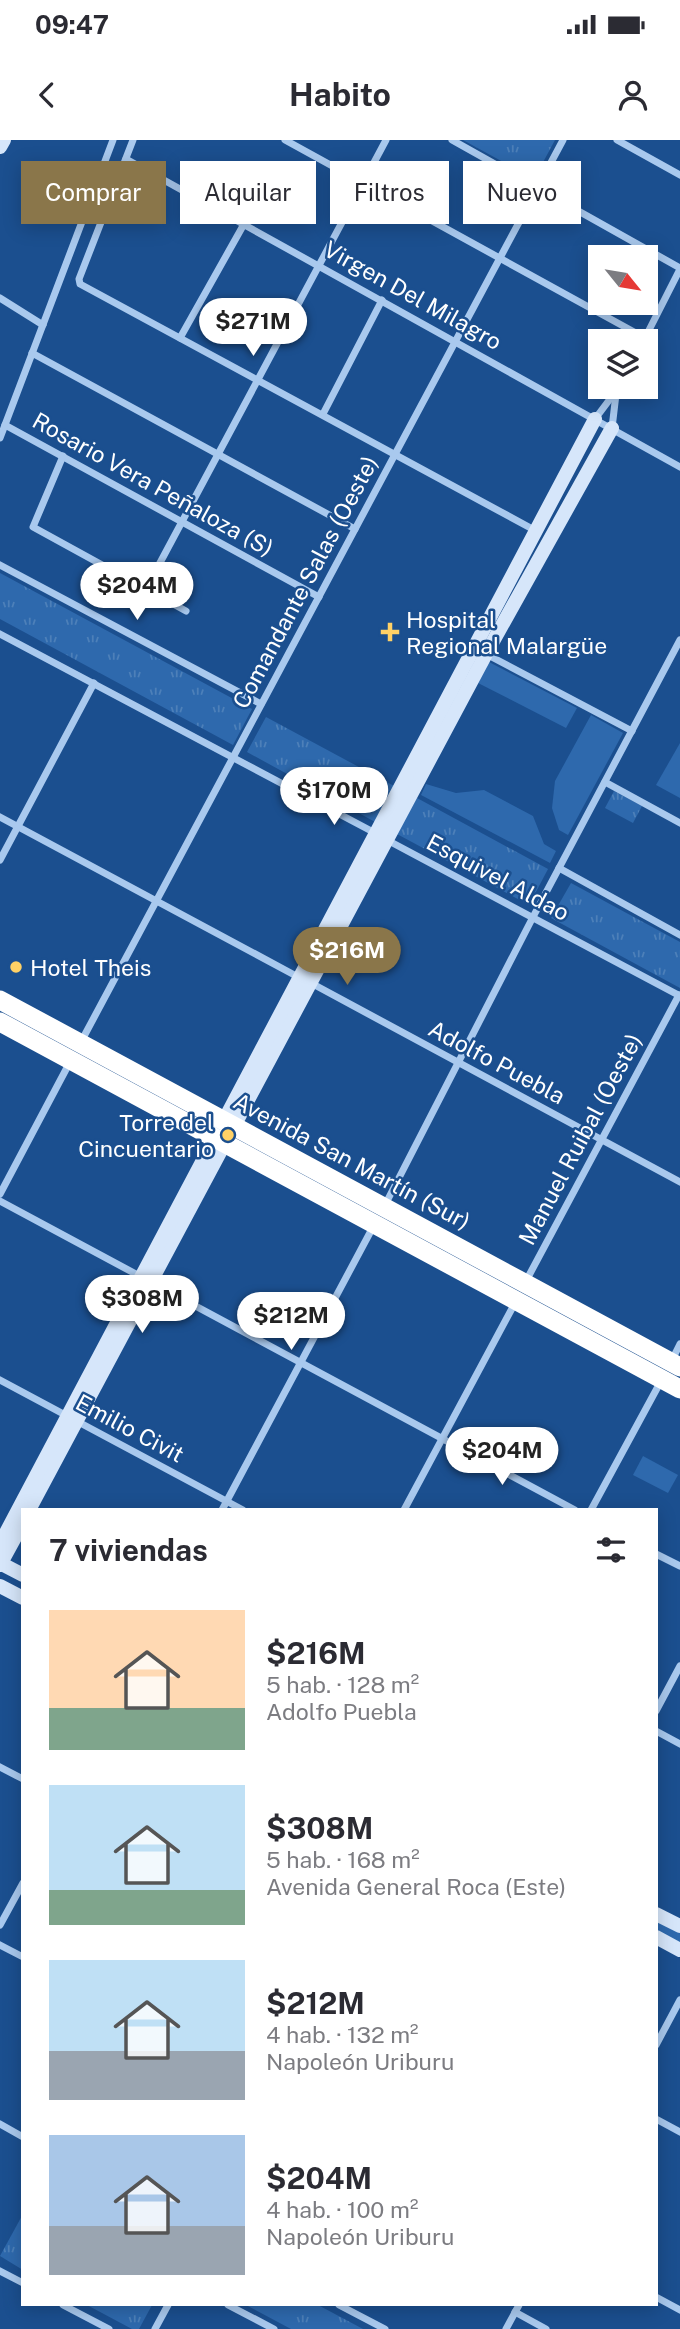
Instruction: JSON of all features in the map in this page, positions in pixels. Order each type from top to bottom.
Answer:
[{"type":"highway","name":"Avenida San Martín (Sur)","points":[[0,1000],[76,1052],[380,1216],[516,1300],[673,1363]]},
{"type":"highway","name":"Avenida San Martín (Sur)","points":[[0,1022],[76,1052]]},
{"type":"highway","name":"Avenida San Martín (Sur)","points":[[380,1216],[525,1283],[673,1363],[680,1389]]},
{"type":"main road","points":[[0,147],[4,140]]},
{"type":"main road","points":[[30,1508],[72,1419],[381,837],[534,530],[595,419]]},
{"type":"main road","points":[[381,837],[612,428]]},
{"type":"main road","points":[[0,1544],[72,1419]]},
{"type":"main road","points":[[21,1527],[0,1564],[21,1574]]},
{"type":"main road","points":[[0,1586],[21,1597]]},
{"type":"main road","points":[[658,1915],[680,1926]]},
{"type":"main road","points":[[658,1938],[680,1950]]},
{"type":"street","points":[[0,438],[113,140]]},
{"type":"street","points":[[133,140],[79,279],[80,284],[551,539]]},
{"type":"street","points":[[285,140],[330,164]]},
{"type":"street","points":[[374,161],[386,140]]},
{"type":"street","points":[[452,140],[490,161]]},
{"type":"street","name":"Comandante Salas (Oeste)","points":[[552,161],[563,140]]},
{"type":"street","points":[[617,140],[680,175]]},
{"type":"street","name":"Virgen Del Milagro","points":[[126,159],[180,189]]},
{"type":"street","points":[[581,213],[680,269],[650,329]]},
{"type":"street","points":[[180,338],[244,224]]},
{"type":"street","name":"Virgen Del Milagro","points":[[244,224],[680,467]]},
{"type":"street","points":[[146,589],[341,224]]},
{"type":"street","points":[[439,224],[625,329]]},
{"type":"street","name":"Comandante Salas (Oeste)","points":[[0,1194],[518,224]]},
{"type":"street","points":[[0,298],[43,325]]},
{"type":"street","points":[[323,414],[382,300]]},
{"type":"street","points":[[32,353],[355,529]]},
{"type":"street","points":[[595,419],[611,399]]},
{"type":"street","points":[[612,428],[617,399]]},
{"type":"street","name":"Rosario Vera Peñaloza (S)","points":[[5,425],[319,597]]},
{"type":"street","points":[[63,456],[33,527],[186,611]]},
{"type":"street","points":[[0,565],[261,704]]},
{"type":"street","name":"Esquivel Aldao","points":[[0,635],[679,995]]},
{"type":"street","points":[[223,1508],[380,1216],[533,917],[680,640]]},
{"type":"street","points":[[486,654],[632,731]]},
{"type":"street","points":[[0,860],[94,683]]},
{"type":"street","points":[[604,782],[680,823]]},
{"type":"street","name":"Adolfo Puebla","points":[[0,817],[680,1182]]},
{"type":"street","points":[[559,868],[680,935]]},
{"type":"street","name":"Manuel Ruibal (Oeste)","points":[[405,1508],[679,995]]},
{"type":"street","points":[[0,1201],[571,1508]]},
{"type":"street","points":[[592,1508],[673,1363]]},
{"type":"street","name":"Emilio Civit","points":[[0,1380],[239,1508]]},
{"type":"street","points":[[658,1555],[680,1566]]},
{"type":"street","points":[[658,1707],[680,1666]]},
{"type":"street","points":[[658,1732],[680,1744]]},
{"type":"street","points":[[0,1767],[21,1778]]},
{"type":"street","points":[[0,1925],[21,1887]]},
{"type":"street","points":[[0,1945],[21,1957]]},
{"type":"street","points":[[658,2041],[680,2000]]},
{"type":"street","points":[[658,2120],[680,2132]]},
{"type":"street","points":[[0,2124],[21,2136]]},
{"type":"street","points":[[0,2271],[21,2282]]},
{"type":"street","points":[[658,2298],[680,2310]]},
{"type":"street","points":[[65,2306],[109,2329]]},
{"type":"street","points":[[155,2329],[167,2306]]},
{"type":"street","points":[[230,2306],[274,2329]]},
{"type":"street","points":[[342,2306],[384,2329]]},
{"type":"street","points":[[506,2329],[517,2308],[546,2329]]},
{"type":"green space","points":[[463,140],[555,140],[544,161],[501,161]]},
{"type":"green space","points":[[0,573],[252,709],[233,745],[0,619]]},
{"type":"green space","points":[[489,662],[577,708],[566,728],[478,683]]},
{"type":"green space","points":[[591,715],[623,733],[568,835],[559,830],[552,808],[555,781]]},
{"type":"green space","points":[[266,717],[396,787],[377,823],[247,752]]},
{"type":"green space","points":[[680,743],[680,798],[656,785]]},
{"type":"green space","points":[[426,784],[456,793],[484,790],[533,816],[544,844],[556,851],[550,863],[421,795]]},
{"type":"green space","points":[[614,791],[642,806],[633,823],[605,808]]},
{"type":"green space","points":[[417,798],[548,869],[529,905],[397,834]]},
{"type":"green space","points":[[571,883],[680,942],[680,988],[551,918]]},
{"type":"green space","points":[[643,1456],[678,1475],[668,1493],[633,1475]]},
{"type":"green space","points":[[658,1922],[680,1933],[680,1943],[658,1932]]},
{"type":"green space","points":[[21,2218],[21,2269],[0,2256]]},
{"type":"green space","points":[[89,2306],[151,2306],[139,2329],[132,2329]]},
{"type":"green space","points":[[248,2306],[320,2306],[363,2329],[291,2329]]},
{"type":"place","name":"Hospital Regional Malargüe","points":[[390,632]]},
{"type":"place","name":"Hotel Theis","points":[[16,967]]},
{"type":"place","name":"Torre del Cincuentario","points":[[228,1135]]}]
